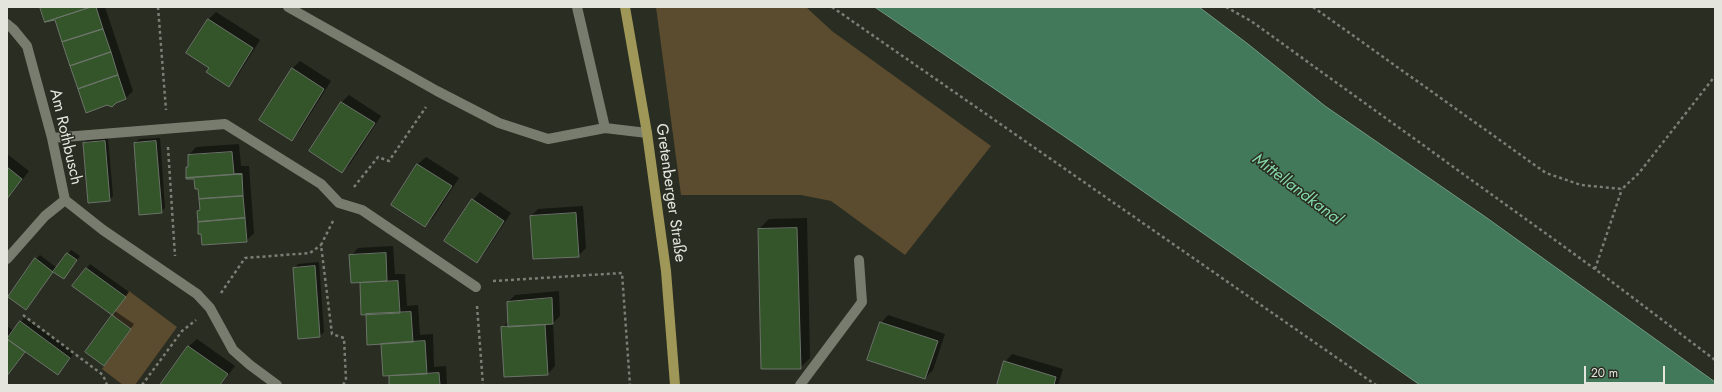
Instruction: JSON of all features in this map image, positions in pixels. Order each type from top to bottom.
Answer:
[{"type":"main road","name":"Gretenberger Straße","points":[[625,7],[647,132],[666,271],[675,385]]},
{"type":"street","points":[[288,7],[437,91],[498,123],[548,139],[605,128],[647,132]]},
{"type":"street","points":[[577,7],[605,128]]},
{"type":"street","name":"Am Rothbusch","points":[[7,24],[27,46],[52,138],[65,200],[103,230],[197,294],[210,308],[233,350],[277,385]]},
{"type":"street","points":[[52,138],[225,124],[321,184],[339,203],[362,210],[476,286]]},
{"type":"street","points":[[7,259],[45,216],[65,200]]},
{"type":"street","points":[[800,385],[862,302],[859,260]]},
{"type":"path","points":[[158,7],[177,280]]},
{"type":"path","points":[[832,7],[1376,385]]},
{"type":"path","points":[[1226,7],[1251,21],[1595,269],[1715,360]]},
{"type":"path","points":[[1313,7],[1546,173],[1581,185],[1622,189]]},
{"type":"path","points":[[1595,269],[1622,189],[1639,173],[1715,76]]},
{"type":"path","points":[[142,385],[182,331],[210,308],[245,258],[310,253],[321,245],[339,203],[357,184],[378,156],[389,161],[426,108]]},
{"type":"path","points":[[321,245],[332,334],[344,338],[346,380],[342,385]]},
{"type":"path","points":[[484,385],[476,286],[498,280],[622,273],[630,385]]},
{"type":"path","points":[[23,315],[104,375],[107,385]]},
{"type":"shaded area","points":[[656,7],[806,7],[832,31],[991,146],[905,255],[831,201],[801,195],[681,195]]},
{"type":"shaded area","points":[[129,291],[177,327],[135,385],[123,385],[102,369],[131,329],[112,315]]},
{"type":"water","name":"Mittellandkanal","points":[[875,7],[1199,7],[1325,106],[1487,218],[1715,382],[1715,385],[1420,385],[1074,143]]},
{"type":"building","points":[[40,7],[85,8],[91,7],[45,22]]},
{"type":"building","points":[[91,7],[96,7],[103,29],[62,42],[55,20],[45,22]]},
{"type":"building","points":[[208,19],[253,48],[229,87],[206,72],[209,68],[186,53]]},
{"type":"building","points":[[103,29],[111,52],[70,66],[62,42]]},
{"type":"building","points":[[111,52],[118,75],[78,89],[70,66]]},
{"type":"building","points":[[292,68],[324,89],[292,141],[259,120]]},
{"type":"building","points":[[118,75],[126,99],[116,103],[112,107],[107,105],[86,113],[78,89]]},
{"type":"building","points":[[341,102],[375,123],[342,173],[309,151]]},
{"type":"building","points":[[105,141],[110,201],[88,203],[83,143]]},
{"type":"building","points":[[156,141],[162,213],[139,215],[134,143]]},
{"type":"building","points":[[232,152],[234,174],[242,174],[186,178],[188,155]]},
{"type":"building","points":[[417,164],[452,186],[425,227],[391,205]]},
{"type":"building","points":[[7,167],[22,179],[7,199]]},
{"type":"building","points":[[242,174],[243,196],[199,199],[198,189],[195,189],[194,179],[186,179],[186,178]]},
{"type":"building","points":[[243,196],[245,218],[198,222],[197,211],[200,210],[199,199]]},
{"type":"building","points":[[472,199],[504,221],[477,263],[444,241]]},
{"type":"building","points":[[576,213],[579,257],[533,259],[530,216]]},
{"type":"building","points":[[245,218],[247,242],[202,245],[201,234],[198,234],[198,222]]},
{"type":"building","points":[[797,228],[801,369],[761,369],[758,229]]},
{"type":"building","points":[[67,253],[77,260],[64,279],[53,272]]},
{"type":"building","points":[[386,253],[387,281],[351,283],[349,255]]},
{"type":"building","points":[[35,258],[53,272],[26,310],[8,297]]},
{"type":"building","points":[[315,266],[320,337],[298,339],[293,268]]},
{"type":"building","points":[[86,268],[126,297],[112,315],[72,286]]},
{"type":"building","points":[[398,281],[400,313],[361,315],[360,283]]},
{"type":"building","points":[[552,298],[553,324],[508,327],[507,302]]},
{"type":"building","points":[[411,312],[413,342],[367,345],[366,314]]},
{"type":"building","points":[[112,315],[131,329],[104,366],[85,352]]},
{"type":"building","points":[[20,321],[70,358],[58,375],[7,339]]},
{"type":"building","points":[[880,322],[938,341],[925,379],[867,360]]},
{"type":"building","points":[[545,325],[548,375],[504,377],[501,327]]},
{"type":"building","points":[[7,339],[25,352],[7,376]]},
{"type":"building","points":[[425,341],[427,374],[383,376],[381,344]]},
{"type":"building","points":[[188,346],[228,374],[220,385],[160,385]]},
{"type":"building","points":[[1004,361],[1056,377],[1054,385],[997,385]]},
{"type":"building","points":[[439,373],[440,385],[389,385],[389,376]]}]
